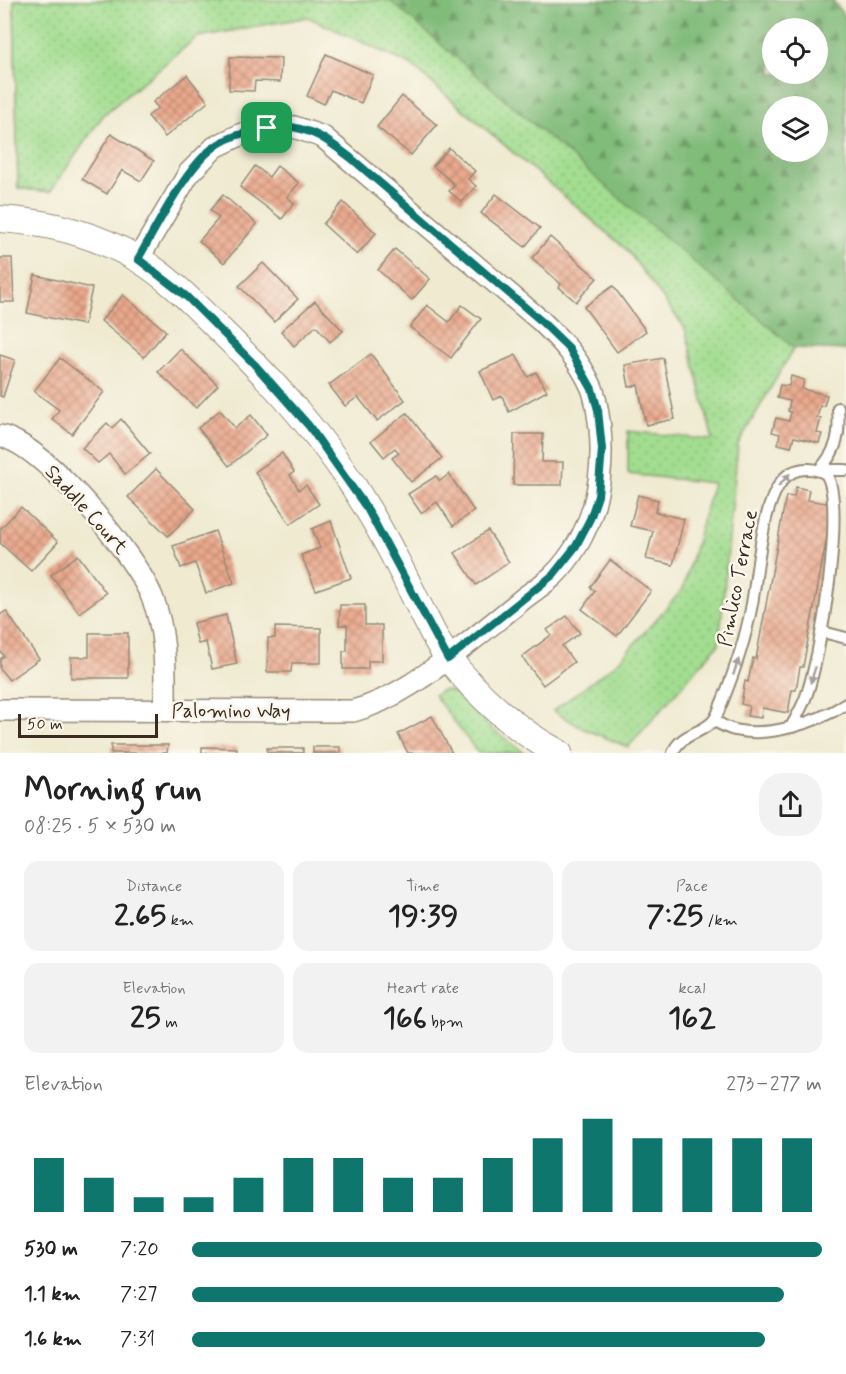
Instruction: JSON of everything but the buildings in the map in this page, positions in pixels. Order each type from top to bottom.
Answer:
[{"type":"street","name":"Palomino Way","points":[[0,710],[353,711],[371,706],[391,696],[448,659],[553,575],[576,546],[590,519],[598,496],[602,449],[598,410],[592,389],[569,348],[540,320],[323,136],[283,126],[255,130],[214,147],[189,173],[138,259]]},
{"type":"street","points":[[0,219],[58,227],[87,236],[138,259],[187,297],[255,365],[309,426],[368,510],[448,659],[492,704],[541,744],[559,753]]},
{"type":"street","name":"Saddle Court","points":[[0,436],[24,445],[42,459],[112,532],[135,565],[153,597],[160,626],[165,651],[165,710]]},
{"type":"lane","points":[[838,408],[839,431],[836,444],[829,458],[819,470],[830,476],[837,487],[844,508]]},
{"type":"lane","name":"Pimlico Terrace","points":[[714,721],[738,665],[752,608],[772,494],[791,473],[805,468],[846,470]]},
{"type":"lane","points":[[791,727],[805,700],[827,633],[844,541]]},
{"type":"lane","points":[[827,633],[846,638]]},
{"type":"lane","points":[[673,753],[676,744],[714,721],[736,730],[764,731],[816,720],[846,704]]},
{"type":"green space","points":[[14,0],[833,0],[846,19],[846,350],[794,348],[738,323],[685,328],[627,250],[411,65],[308,17],[197,37],[103,115],[50,192],[18,188]]},
{"type":"green space","points":[[14,0],[389,0],[794,348],[738,444],[719,644],[628,747],[582,728],[553,711],[618,662],[683,589],[713,483],[628,474],[628,431],[713,440],[685,328],[627,250],[411,65],[308,17],[197,37],[103,115],[50,192],[18,188]]},
{"type":"green space","points":[[442,690],[456,694],[492,729],[525,753],[478,753],[434,695]]},
{"type":"route","points":[[294,127],[323,136],[351,158],[540,320],[569,348],[592,389],[598,410],[602,449],[598,496],[590,519],[576,546],[553,575],[448,659],[394,555],[361,498],[309,426],[255,365],[187,297],[138,259],[189,173],[202,158],[214,147],[242,134],[267,128],[294,127]]}]
